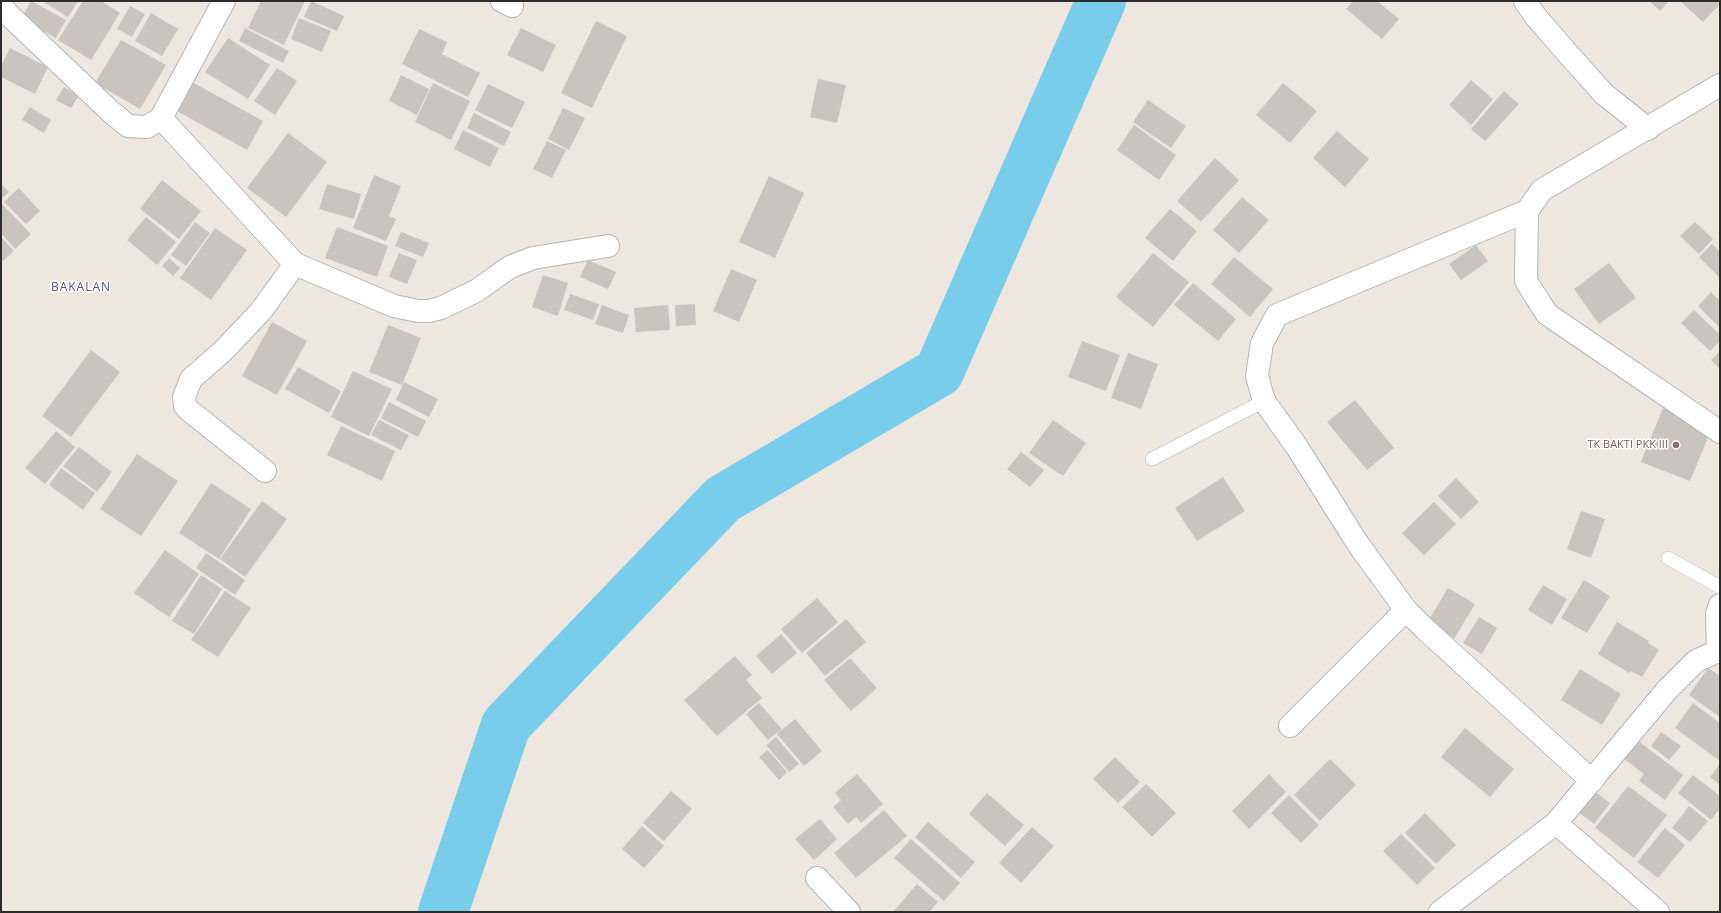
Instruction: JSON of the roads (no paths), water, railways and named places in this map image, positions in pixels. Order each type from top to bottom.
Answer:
[{"type":"street","points":[[1,6],[104,106],[128,126],[147,126],[161,118],[224,1]]},
{"type":"street","points":[[1525,1],[1536,17],[1604,94],[1648,129]]},
{"type":"street","points":[[1592,781],[1406,610],[1358,544],[1298,447],[1264,401],[1257,376],[1262,343],[1277,315],[1527,211],[1542,190],[1648,129],[1720,85]]},
{"type":"street","points":[[161,118],[295,264],[394,306],[429,311],[441,308],[476,291],[510,267],[533,258],[608,246]]},
{"type":"street","points":[[1527,211],[1526,281],[1547,314],[1720,432]]},
{"type":"street","points":[[265,471],[190,411],[185,406],[184,397],[191,379],[223,352],[261,311],[295,264]]},
{"type":"street","points":[[1440,912],[1556,823],[1667,690],[1696,661],[1719,651],[1717,614],[1720,605]]},
{"type":"street","points":[[1290,726],[1406,610]]},
{"type":"street","points":[[1556,823],[1658,912]]},
{"type":"street","points":[[817,878],[849,912]]},
{"type":"lane","points":[[1152,459],[1264,401]]},
{"type":"lane","points":[[1668,558],[1720,586]]},
{"type":"waterway","points":[[443,912],[506,725],[723,499],[939,372],[1101,1]]},
{"type":"place","name":"TK BAKTI PKK III","points":[[1676,445]]},
{"type":"district","name":"BAKALAN","points":[[81,288]]}]
